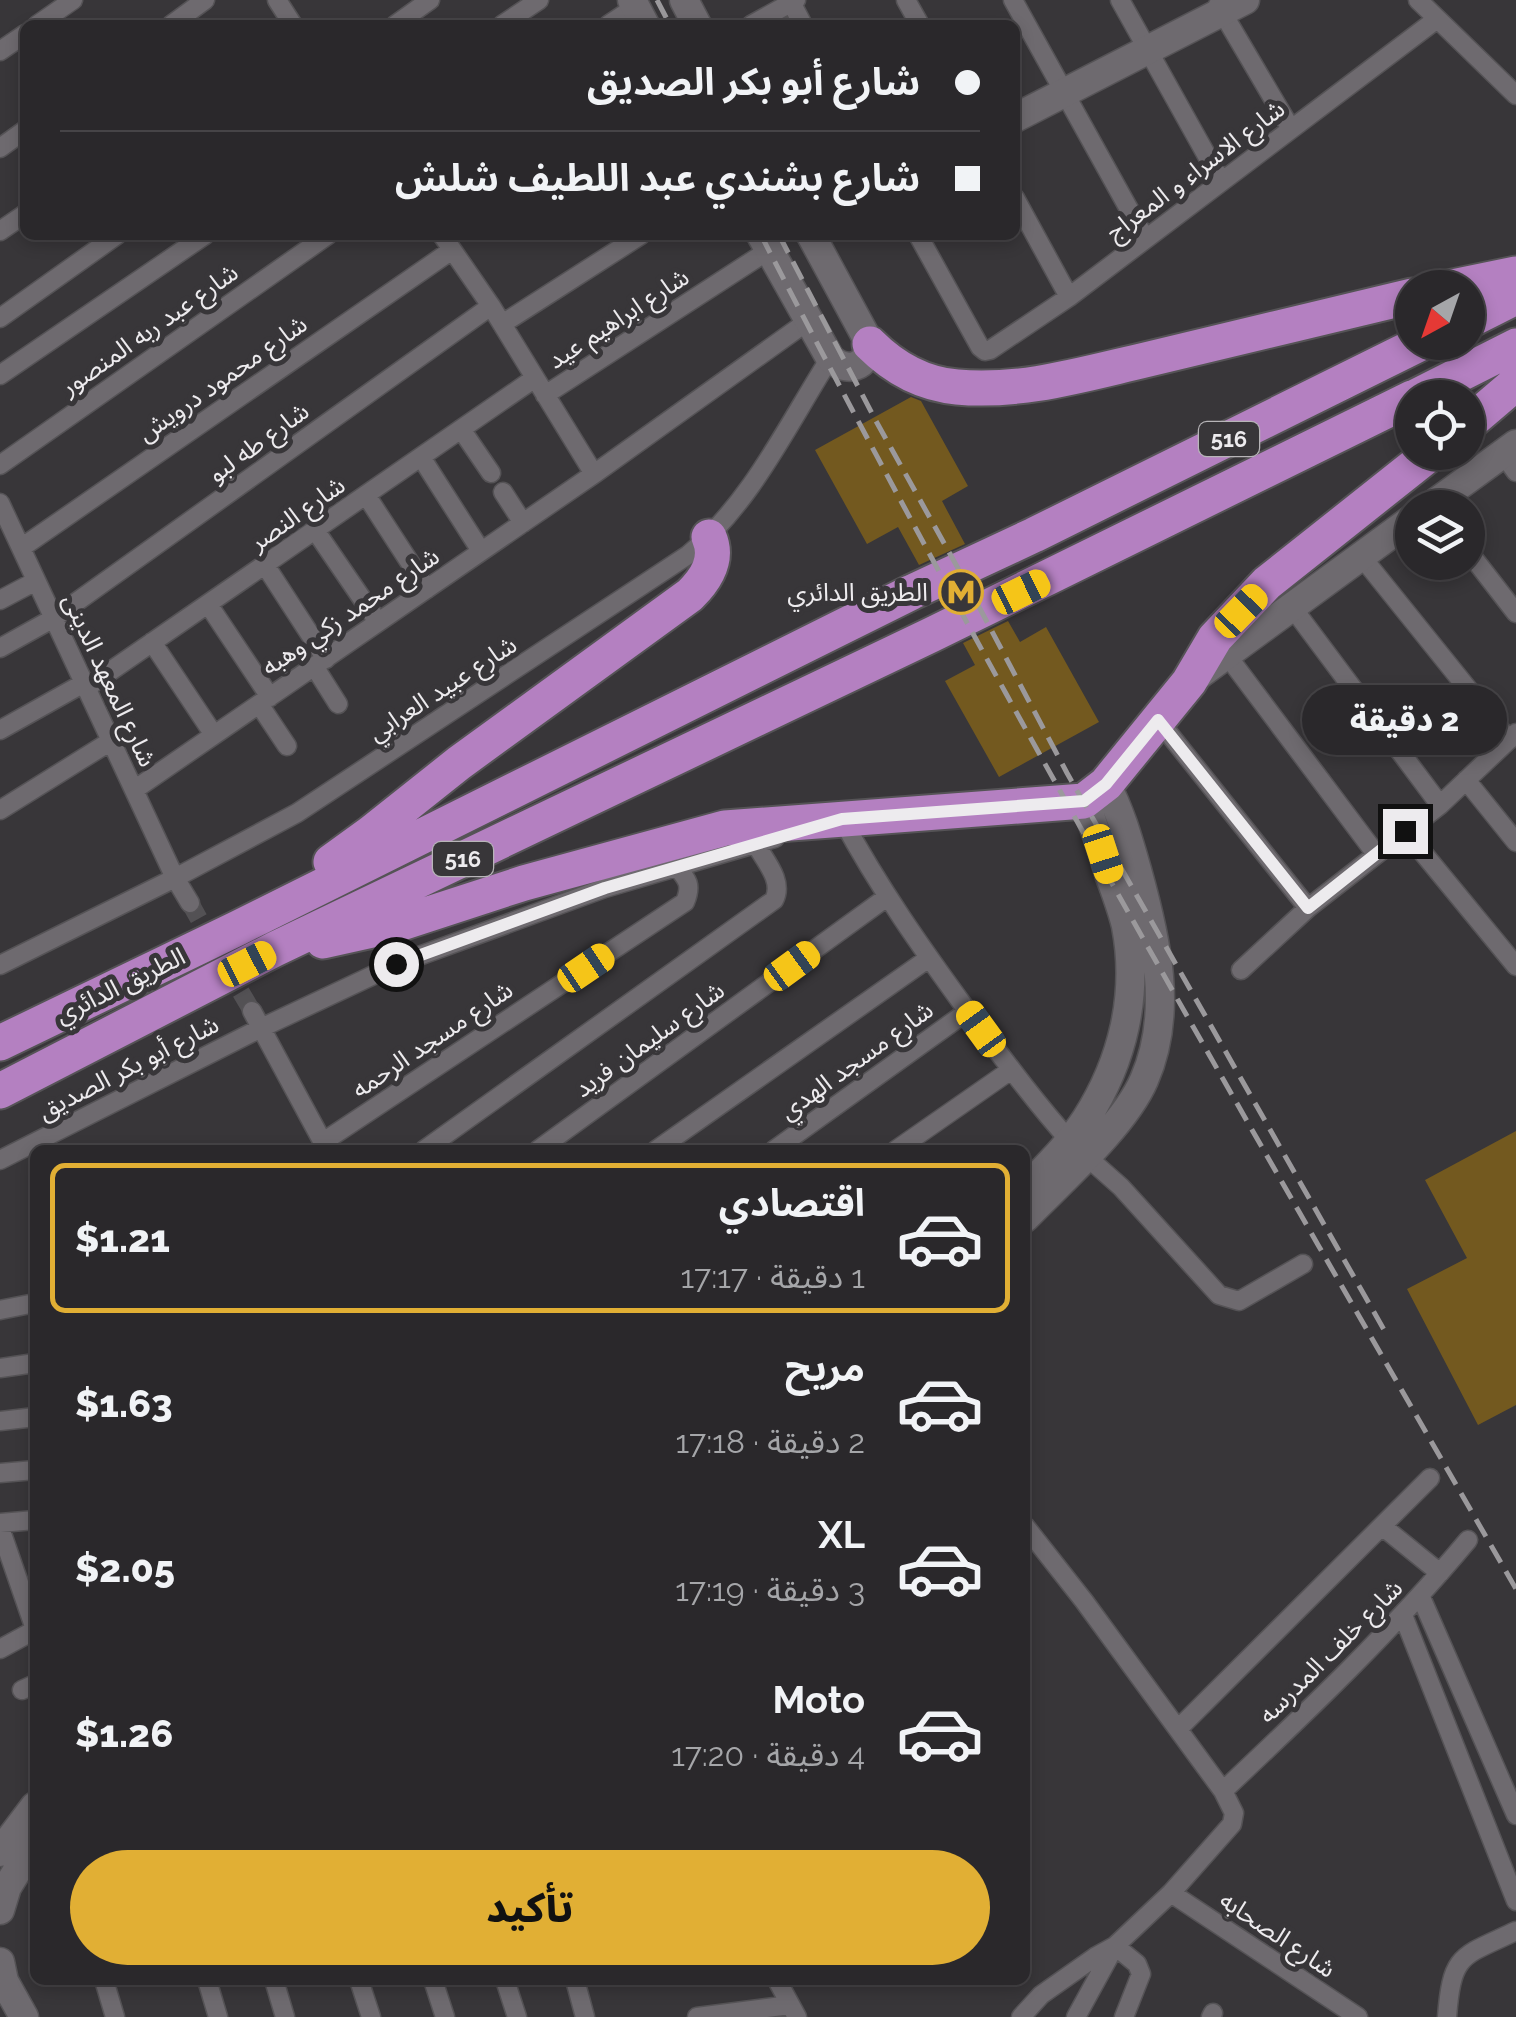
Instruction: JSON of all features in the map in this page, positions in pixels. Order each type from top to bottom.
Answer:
[{"type":"highway","points":[[1485,280],[1516,274]]},
{"type":"highway","points":[[1485,312],[1516,297]]},
{"type":"highway","points":[[870,344],[901,369],[938,384],[976,388],[1027,386],[1395,300]]},
{"type":"highway","name":"الطريق الدائري","points":[[1449,380],[1516,346]]},
{"type":"highway","name":"الطريق الدائري","points":[[0,1043],[1395,356]]},
{"type":"highway","points":[[1485,409],[1516,383]]},
{"type":"highway","name":"الطريق الدائري","points":[[0,1091],[276,949],[1051,577],[1395,407]]},
{"type":"highway","points":[[276,949],[395,925],[524,883],[724,828],[1095,792],[1220,646],[1267,583],[1409,470]]},
{"type":"highway","points":[[238,928],[690,595],[708,574],[714,548],[709,537]]},
{"type":"street","points":[[44,20],[73,0]]},
{"type":"street","points":[[178,20],[205,0]]},
{"type":"street","points":[[403,20],[430,0]]},
{"type":"street","points":[[509,20],[539,0]]},
{"type":"street","points":[[1014,0],[1145,238]]},
{"type":"street","points":[[1120,0],[1221,181]]},
{"type":"street","points":[[1418,0],[1516,95]]},
{"type":"street","points":[[760,20],[792,1]]},
{"type":"street","points":[[1020,115],[1228,4],[1290,129]]},
{"type":"street","name":"شارع الاسراء و المعراج","points":[[921,240],[980,347],[990,350],[1070,297],[1436,19]]},
{"type":"street","points":[[1020,207],[1070,297]]},
{"type":"street","points":[[0,318],[110,240]]},
{"type":"street","points":[[0,375],[198,240]]},
{"type":"street","name":"شارع عبد ربه المنصور","points":[[0,464],[321,240]]},
{"type":"street","points":[[502,324],[633,240]]},
{"type":"street","points":[[765,243],[830,358],[846,368],[856,367],[864,362],[870,344],[814,240]]},
{"type":"street","points":[[447,243],[594,474]]},
{"type":"street","name":"شارع محمود درويش","points":[[20,548],[447,243]]},
{"type":"street","name":"شارع ابراهيم عيد","points":[[545,395],[765,243]]},
{"type":"street","name":"شارع طه لبو","points":[[0,648],[54,618],[490,306]]},
{"type":"street","name":"شارع محمد زكي وهبه","points":[[134,790],[594,474],[808,320]]},
{"type":"street","name":"شارع عبيد العرابي","points":[[0,966],[297,813],[688,556],[745,494],[830,358]]},
{"type":"street","name":"شارع النصر","points":[[0,730],[85,685],[152,642],[535,378]]},
{"type":"street","points":[[461,429],[491,474]]},
{"type":"street","points":[[422,456],[481,552]]},
{"type":"street","points":[[1459,490],[1512,457]]},
{"type":"street","points":[[503,492],[523,522]]},
{"type":"street","points":[[366,495],[428,588]]},
{"type":"street","name":"شارع المعهد الدينى","points":[[0,504],[4,525],[20,548],[190,904]]},
{"type":"street","points":[[315,530],[378,622]]},
{"type":"street","points":[[1376,854],[1220,646],[1292,607],[1395,533]]},
{"type":"street","points":[[1241,970],[1308,908],[1440,805],[1512,737],[1362,556]]},
{"type":"street","points":[[265,565],[320,663],[338,704]]},
{"type":"street","points":[[1485,572],[1516,613]]},
{"type":"street","points":[[0,600],[36,581]]},
{"type":"street","points":[[208,604],[287,746]]},
{"type":"street","points":[[1292,607],[1440,805]]},
{"type":"street","points":[[152,642],[214,735]]},
{"type":"street","points":[[1158,720],[1308,908]]},
{"type":"street","points":[[0,810],[111,741]]},
{"type":"street","points":[[1466,780],[1516,842]]},
{"type":"street","points":[[1030,1211],[1078,1149],[1125,1030],[1130,958],[1095,792]]},
{"type":"street","points":[[842,819],[887,898],[928,958],[1045,1113],[1121,1187],[1219,1295],[1239,1301],[1303,1264]]},
{"type":"street","name":"شارع أبو بكر الصديق","points":[[0,1160],[256,1020],[605,888],[842,819]]},
{"type":"street","points":[[1405,831],[1516,966]]},
{"type":"street","points":[[431,1145],[774,900],[778,884],[755,844]]},
{"type":"street","name":"شارع مسجد الرحمه","points":[[326,1145],[685,902],[690,890],[676,866]]},
{"type":"street","name":"شارع سليمان فريد","points":[[545,1145],[887,898]]},
{"type":"street","points":[[663,1145],[928,958]]},
{"type":"street","name":"شارع مسجد الهدي","points":[[781,1145],[968,1011]]},
{"type":"street","points":[[256,1020],[324,1145]]},
{"type":"street","points":[[903,1145],[1011,1070]]},
{"type":"street","points":[[1030,1185],[1078,1149]]},
{"type":"street","points":[[0,1310],[30,1304]]},
{"type":"street","points":[[0,1368],[30,1365]]},
{"type":"street","points":[[0,1421],[30,1418]]},
{"type":"street","points":[[0,1473],[30,1470]]},
{"type":"street","points":[[1178,1730],[1430,1478]]},
{"type":"street","points":[[27,1581],[0,1526],[30,1521]]},
{"type":"street","points":[[1382,1526],[1440,1573]]},
{"type":"street","points":[[1021,2017],[1041,1996],[1115,1946],[1171,1893],[1232,1824],[1234,1813],[1223,1792],[1084,1600],[1030,1532]]},
{"type":"street","name":"شارع خلف المدرسه","points":[[1223,1792],[1324,1697],[1468,1540]]},
{"type":"street","points":[[1420,1595],[1516,1815]]},
{"type":"street","points":[[1402,1615],[1516,1901]]},
{"type":"street","points":[[0,1650],[30,1633]]},
{"type":"street","points":[[0,1852],[30,1813]]},
{"type":"street","points":[[0,1910],[7,1887],[30,1850]]},
{"type":"street","name":"شارع الصحابه","points":[[1171,1893],[1358,2017]]},
{"type":"street","points":[[1446,2017],[1450,1980],[1459,1962],[1470,1952],[1516,1931]]},
{"type":"street","points":[[1076,2017],[1115,1946]]},
{"type":"street","points":[[1115,1946],[1137,1964],[1142,1974],[1124,2017]]},
{"type":"street","points":[[0,1962],[4,1980],[24,2017]]},
{"type":"street","points":[[105,1985],[115,2017]]},
{"type":"street","points":[[208,1985],[218,2017]]},
{"type":"street","points":[[275,1985],[285,2017]]},
{"type":"street","points":[[361,1985],[371,2017]]},
{"type":"street","points":[[435,1985],[445,2017]]},
{"type":"street","points":[[507,1985],[517,2017]]},
{"type":"street","points":[[576,1985],[585,2017]]},
{"type":"street","points":[[698,2017],[794,2011],[780,1985]]},
{"type":"building","points":[[911,397],[921,401],[968,486],[942,501],[965,544],[919,565],[898,527],[867,544],[815,450]]},
{"type":"building","points":[[1008,621],[1020,642],[1046,627],[1099,722],[999,777],[945,681],[975,665],[963,643]]},
{"type":"building","points":[[1516,1131],[1516,1405],[1478,1425],[1407,1289],[1467,1258],[1425,1180]]},
{"type":"tunnel","points":[[190,903],[214,946]]},
{"type":"tunnel","points":[[227,969],[252,1011]]},
{"type":"railway","points":[[657,0],[667,20]]},
{"type":"railway","points":[[764,240],[1036,747],[1516,1589]]},
{"type":"railway","points":[[782,240],[1067,773],[1387,1335]]},
{"type":"place","name":"الطريق الدائري","points":[[961,592]]},
{"type":"route","points":[[396,964],[605,888],[842,819],[1084,801],[1106,784],[1158,720],[1308,908],[1405,831]]}]
